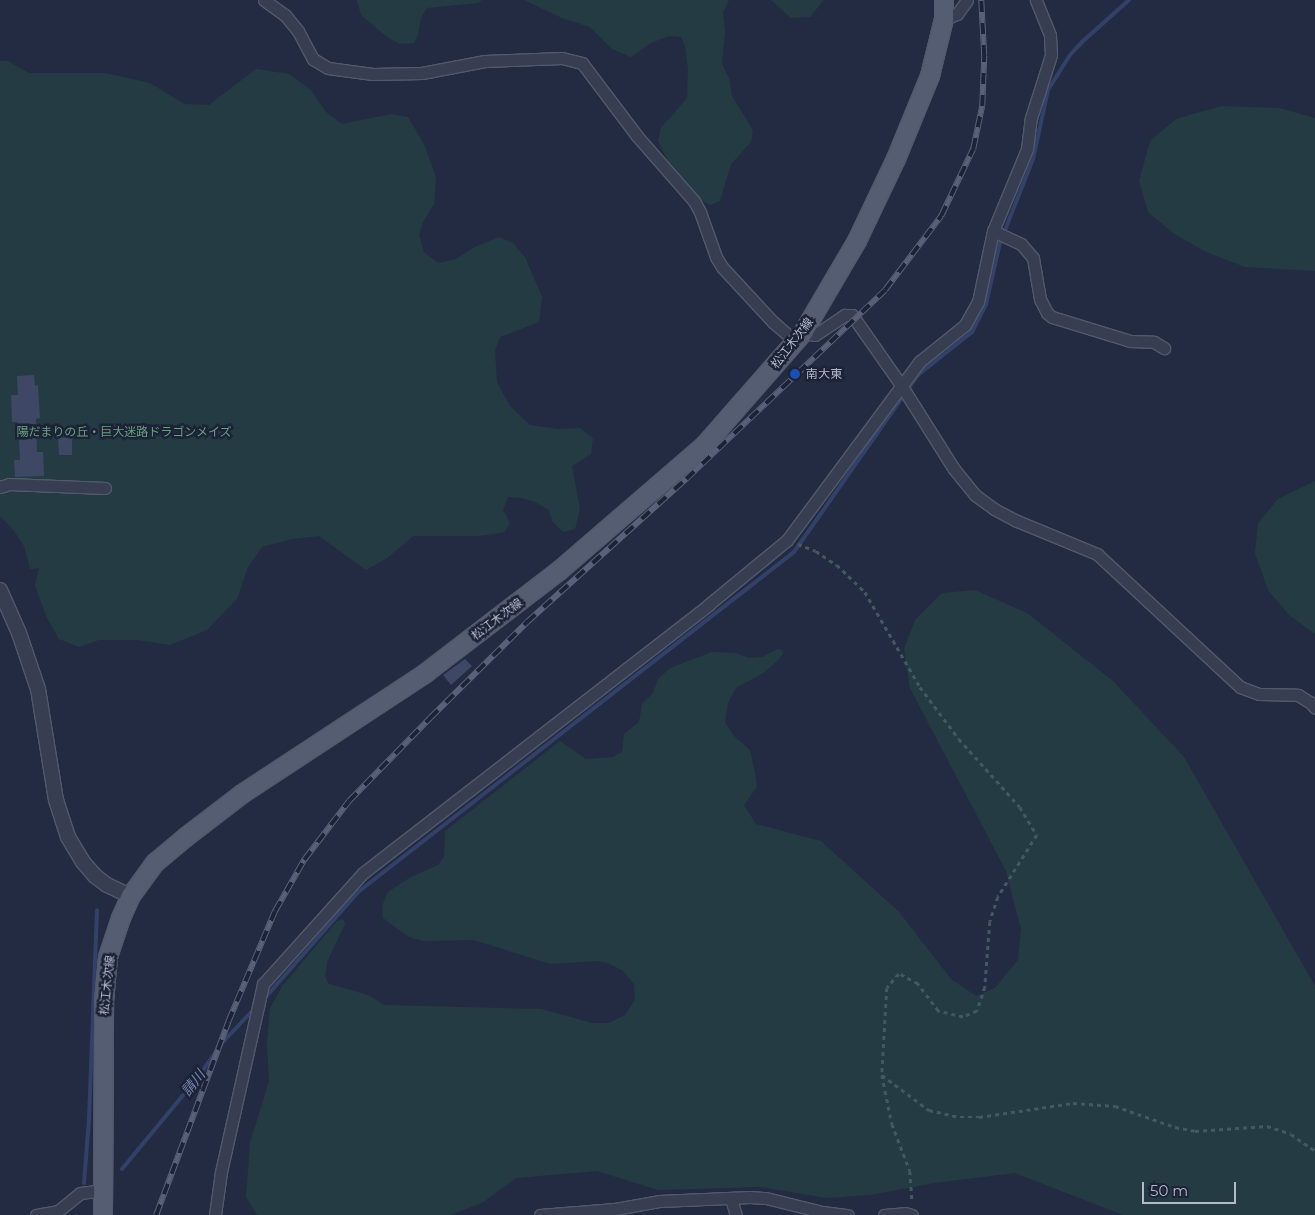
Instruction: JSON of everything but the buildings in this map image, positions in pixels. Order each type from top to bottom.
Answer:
[{"type":"main road","name":"松江木次線","points":[[103,1215],[104,1002],[108,957],[121,918],[132,896],[155,863],[200,826],[242,794],[426,673],[559,571],[704,446],[800,337],[857,241],[896,159],[930,76],[944,19],[944,0]]},
{"type":"street","points":[[264,0],[285,15],[294,26],[313,59],[328,68],[373,74],[422,73],[484,60],[562,58],[582,63],[637,136],[694,201],[700,212],[716,258],[722,267],[773,322],[800,337],[815,335],[838,318],[850,314],[904,391],[954,469],[975,495],[994,509],[1016,521],[1097,554],[1240,687],[1259,694],[1298,695],[1311,703],[1315,708]]},
{"type":"street","points":[[944,19],[957,14],[967,0]]},
{"type":"street","points":[[215,1215],[221,1172],[263,984],[363,873],[708,605],[787,540],[904,391],[919,362],[965,325],[978,302],[1027,149],[1031,118],[1051,56],[1050,35],[1036,0]]},
{"type":"street","points":[[999,233],[1021,244],[1033,258],[1040,299],[1047,313],[1052,318],[1130,341],[1154,342],[1164,348]]},
{"type":"street","points":[[0,487],[9,484],[105,488]]},
{"type":"street","points":[[0,590],[36,681],[56,800],[68,837],[83,862],[95,876],[107,885],[132,896]]},
{"type":"street","points":[[36,1215],[58,1211],[80,1193],[103,1190]]},
{"type":"street","points":[[540,1215],[615,1209],[660,1201],[766,1198],[822,1212],[848,1215]]},
{"type":"street","points":[[731,1199],[736,1215]]},
{"type":"street","points":[[884,1215],[912,1211]]},
{"type":"path","points":[[787,540],[816,551],[836,565],[866,592],[920,687],[959,739],[1020,807],[1037,835],[998,897],[990,922],[985,987],[977,1011],[963,1017],[938,1011],[918,984],[899,974],[887,988],[882,1074],[892,1124],[910,1171],[912,1211]]},
{"type":"path","points":[[882,1074],[929,1110],[960,1116],[978,1117],[1073,1103],[1115,1106],[1175,1127],[1195,1131],[1267,1126],[1291,1134],[1315,1151]]},
{"type":"green space","points":[[357,0],[482,0],[478,3],[427,8],[421,18],[418,35],[414,43],[400,44],[387,37],[361,15]]},
{"type":"green space","points":[[524,0],[729,0],[723,12],[725,31],[722,64],[729,78],[732,96],[753,130],[751,142],[731,164],[720,201],[710,205],[703,201],[670,165],[658,141],[661,128],[687,98],[688,69],[685,46],[681,37],[669,36],[651,43],[631,57],[612,49],[590,27],[562,18]]},
{"type":"green space","points":[[771,0],[823,1],[810,17],[791,18]]},
{"type":"green space","name":"陽だまりの丘・巨大迷路ドラゴンメイズ","points":[[0,61],[8,61],[29,73],[105,73],[150,83],[184,104],[209,105],[256,69],[289,74],[311,90],[326,112],[342,124],[391,114],[408,117],[425,146],[436,178],[434,204],[423,222],[419,235],[424,252],[438,263],[456,259],[475,247],[499,237],[513,243],[525,257],[542,297],[539,322],[500,337],[495,351],[497,382],[510,406],[530,425],[558,429],[580,428],[593,438],[591,454],[572,466],[580,509],[575,529],[563,532],[552,521],[549,510],[535,502],[522,498],[508,497],[503,510],[510,523],[505,532],[479,536],[413,536],[387,558],[366,570],[319,536],[292,539],[262,547],[248,567],[237,599],[207,630],[170,645],[137,640],[99,640],[79,647],[59,639],[47,618],[35,586],[39,568],[30,569],[24,546],[14,531],[0,516]]},
{"type":"green space","points":[[1221,106],[1279,108],[1315,118],[1315,271],[1245,267],[1206,252],[1173,233],[1148,212],[1139,181],[1150,141],[1176,119]]},
{"type":"green space","points":[[1315,481],[1315,634],[1289,615],[1268,590],[1255,553],[1258,523],[1278,499]]},
{"type":"green space","points":[[975,590],[1027,613],[1113,681],[1184,757],[1315,986],[1315,1215],[1123,1215],[1015,1173],[934,1183],[870,1195],[827,1198],[761,1187],[658,1190],[597,1171],[516,1178],[482,1203],[450,1215],[257,1215],[246,1197],[250,1143],[269,1081],[267,1044],[270,1008],[283,985],[337,921],[343,919],[345,924],[327,962],[325,977],[329,984],[368,995],[384,1005],[541,1009],[592,1023],[609,1023],[625,1015],[635,1000],[634,984],[622,970],[608,963],[596,961],[550,964],[474,940],[424,941],[409,937],[383,918],[382,906],[388,892],[409,878],[438,865],[444,857],[445,831],[560,741],[586,759],[613,757],[622,752],[624,734],[639,722],[642,704],[653,693],[658,679],[670,668],[712,652],[736,653],[749,658],[762,657],[778,649],[782,650],[783,654],[765,672],[736,688],[728,703],[725,722],[734,736],[750,750],[757,787],[744,805],[756,824],[821,841],[899,912],[951,979],[976,996],[995,988],[1018,960],[1021,929],[1006,871],[910,688],[904,649],[915,620],[942,593]]},
{"type":"waterway","points":[[264,999],[358,892],[794,552],[918,375],[972,332],[986,304],[1000,243],[1033,159],[1048,90],[1070,55],[1129,0]]},
{"type":"waterway","points":[[84,1183],[89,1119],[97,910]]},
{"type":"waterway","name":"請川","points":[[122,1169],[199,1076],[222,1043],[254,1009]]},
{"type":"railway","points":[[156,1215],[228,1022],[275,911],[304,860],[349,801],[527,622],[686,479],[885,290],[941,216],[973,149],[982,106],[984,56],[981,0]]},
{"type":"place","name":"南大東","points":[[795,374]]}]
